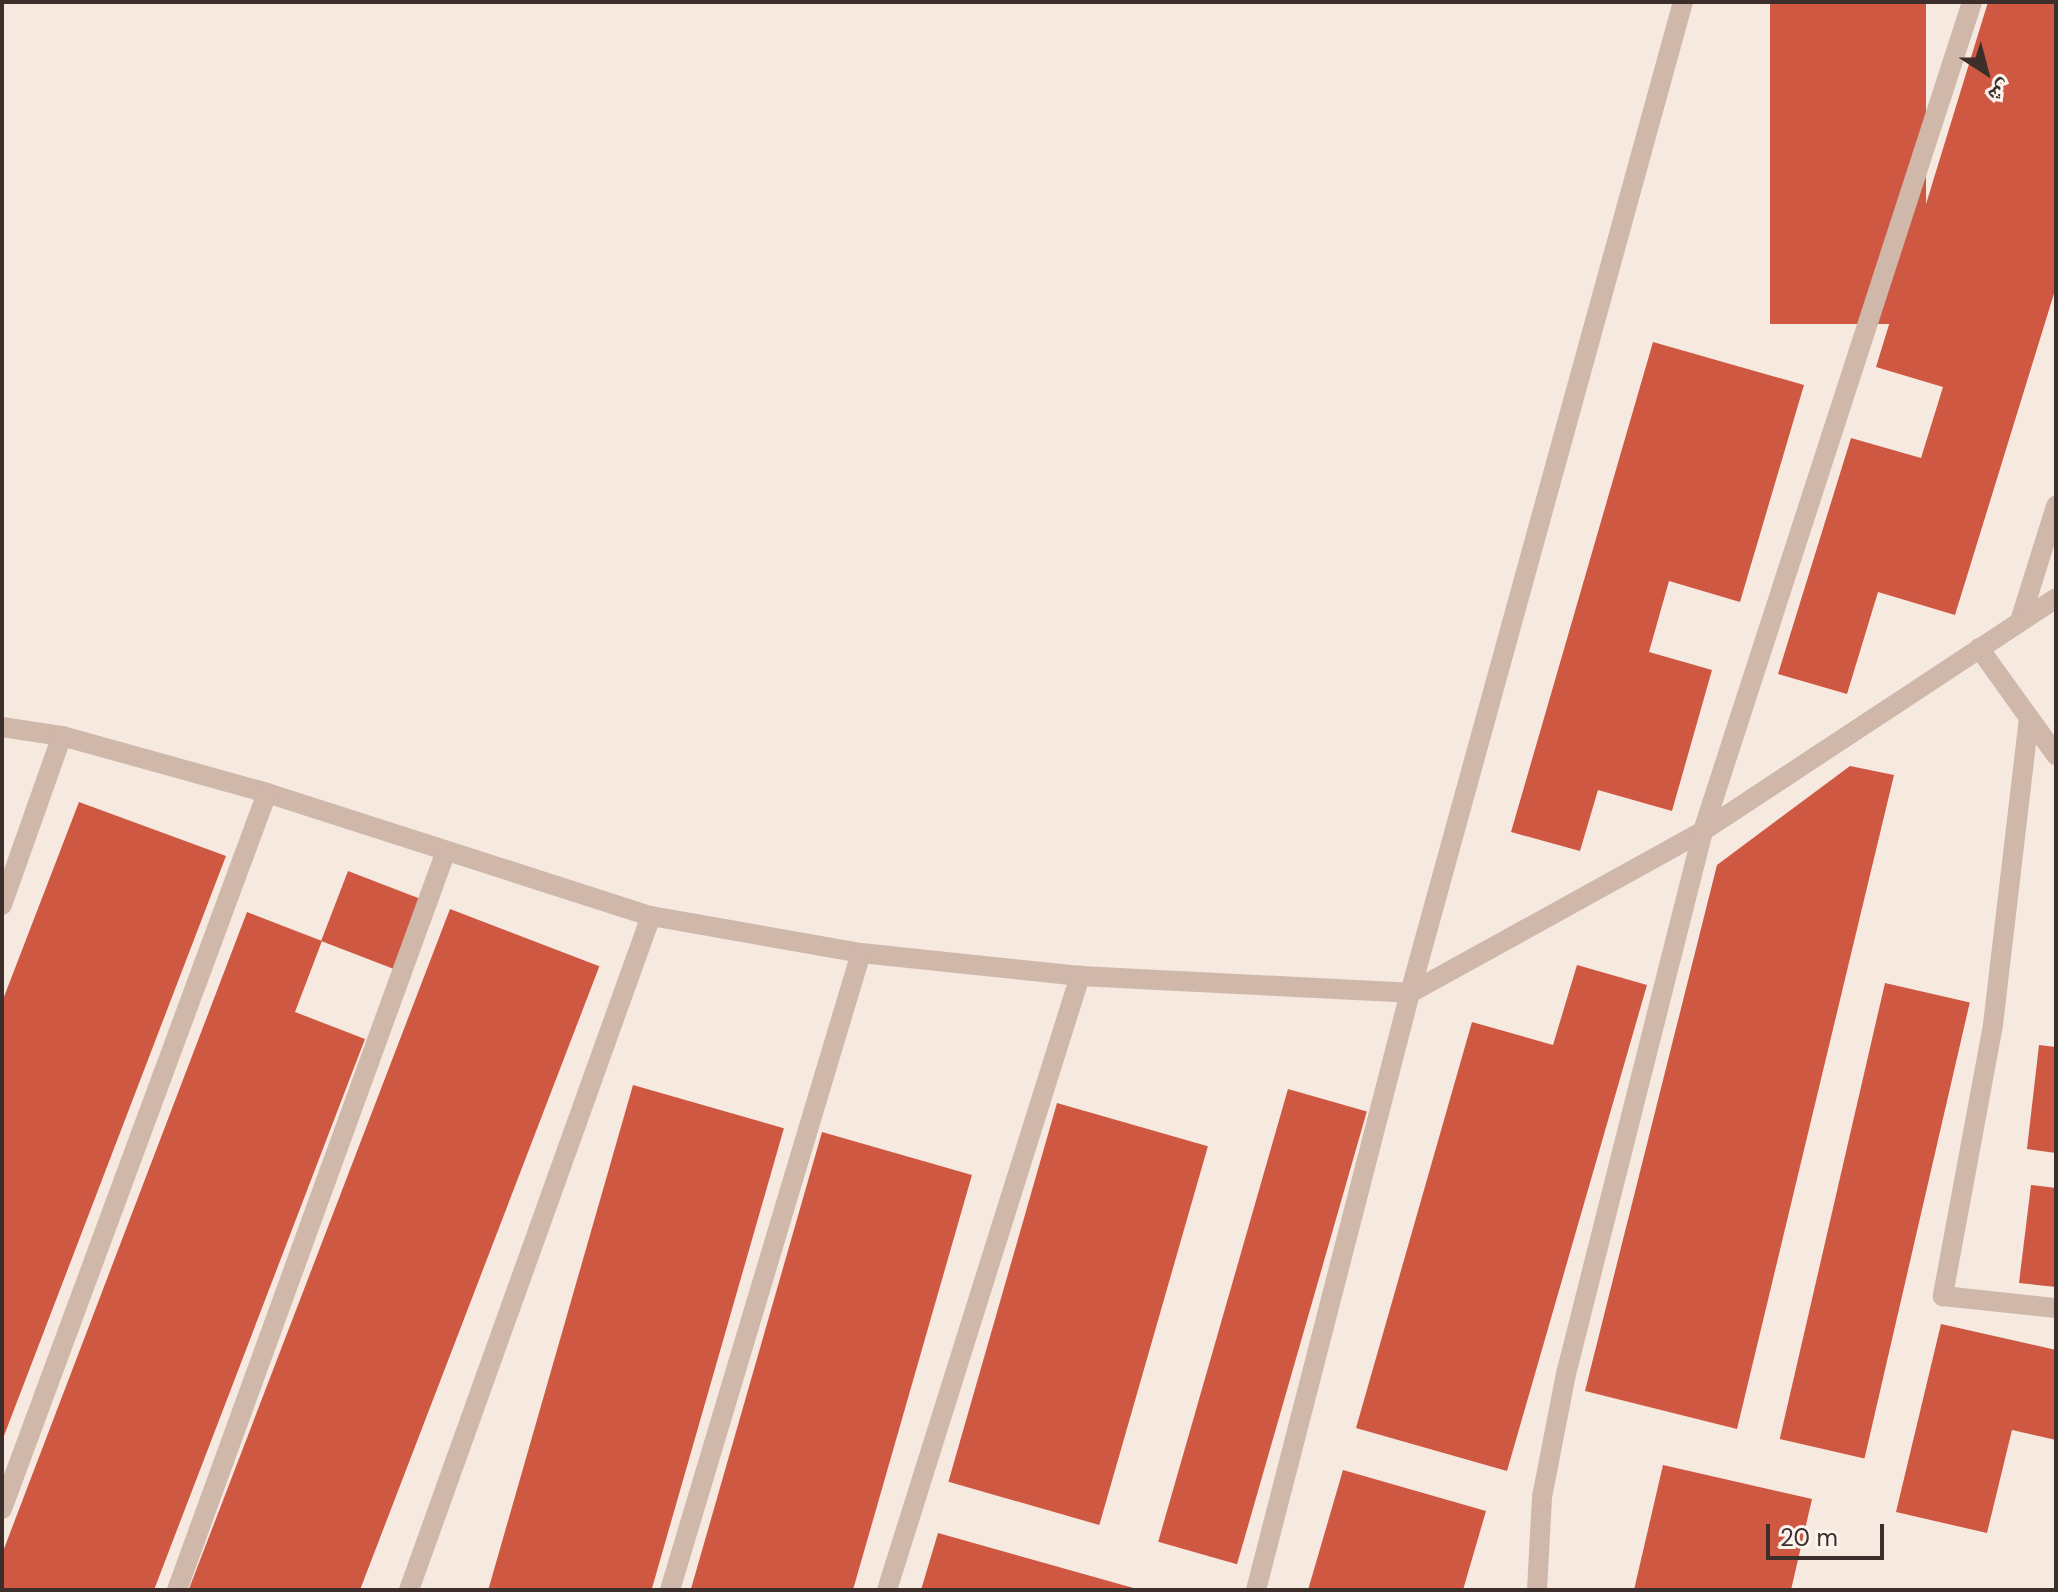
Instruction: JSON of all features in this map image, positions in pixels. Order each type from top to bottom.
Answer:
[{"type":"street","points":[[1256,1590],[1410,993],[1683,2]]},
{"type":"street","points":[[1537,1590],[1542,1497],[1566,1374],[1703,831],[1972,2]]},
{"type":"street","points":[[2020,621],[2056,506]]},
{"type":"street","points":[[2,727],[62,736],[267,793],[651,916],[861,953],[1080,976],[1410,993],[1703,831],[2056,598]]},
{"type":"street","points":[[1979,648],[2056,755]]},
{"type":"street","points":[[2029,718],[1993,1025],[1943,1296],[2056,1308]]},
{"type":"street","points":[[2,905],[62,736]]},
{"type":"street","points":[[2,1509],[267,793]]},
{"type":"street","points":[[177,1590],[446,851]]},
{"type":"street","points":[[409,1590],[651,916]]},
{"type":"street","points":[[670,1590],[861,953]]},
{"type":"street","points":[[887,1590],[1080,976]]},
{"type":"building","points":[[1770,2],[1926,2],[1926,324],[1770,324]]},
{"type":"building","points":[[1988,2],[2056,2],[2056,287],[1955,615],[1878,592],[1847,694],[1778,674],[1851,438],[1921,458],[1943,387],[1876,367]]},
{"type":"building","points":[[1653,342],[1804,385],[1740,602],[1669,581],[1649,652],[1712,670],[1672,811],[1598,790],[1580,851],[1511,832]]},
{"type":"building","points":[[1850,766],[1894,775],[1737,1429],[1585,1391],[1717,865]]},
{"type":"building","points":[[79,802],[226,856],[2,1441],[2,1002]]},
{"type":"building","points":[[348,871],[423,900],[396,970],[321,941]]},
{"type":"building","points":[[450,909],[599,966],[360,1590],[189,1590]]},
{"type":"building","points":[[247,912],[322,941],[295,1012],[365,1039],[154,1590],[2,1590],[2,1554]]},
{"type":"building","points":[[1577,965],[1647,985],[1507,1471],[1356,1428],[1472,1022],[1553,1045]]},
{"type":"building","points":[[1885,983],[1970,1003],[1864,1459],[1780,1439]]},
{"type":"building","points":[[2039,1045],[2056,1047],[2056,1153],[2027,1149]]},
{"type":"building","points":[[633,1085],[784,1128],[652,1590],[488,1590]]},
{"type":"building","points":[[1288,1089],[1367,1112],[1237,1564],[1158,1542]]},
{"type":"building","points":[[1057,1103],[1208,1146],[1099,1525],[948,1482]]},
{"type":"building","points":[[822,1132],[972,1175],[853,1590],[691,1590]]},
{"type":"building","points":[[2031,1185],[2056,1188],[2056,1287],[2019,1283]]},
{"type":"building","points":[[1941,1324],[2056,1350],[2056,1440],[2012,1430],[1987,1533],[1896,1512]]},
{"type":"building","points":[[1663,1465],[1812,1499],[1791,1590],[1634,1590]]},
{"type":"building","points":[[1343,1470],[1486,1511],[1463,1590],[1308,1590]]},
{"type":"building","points":[[938,1533],[1137,1589],[1137,1590],[921,1590]]}]
